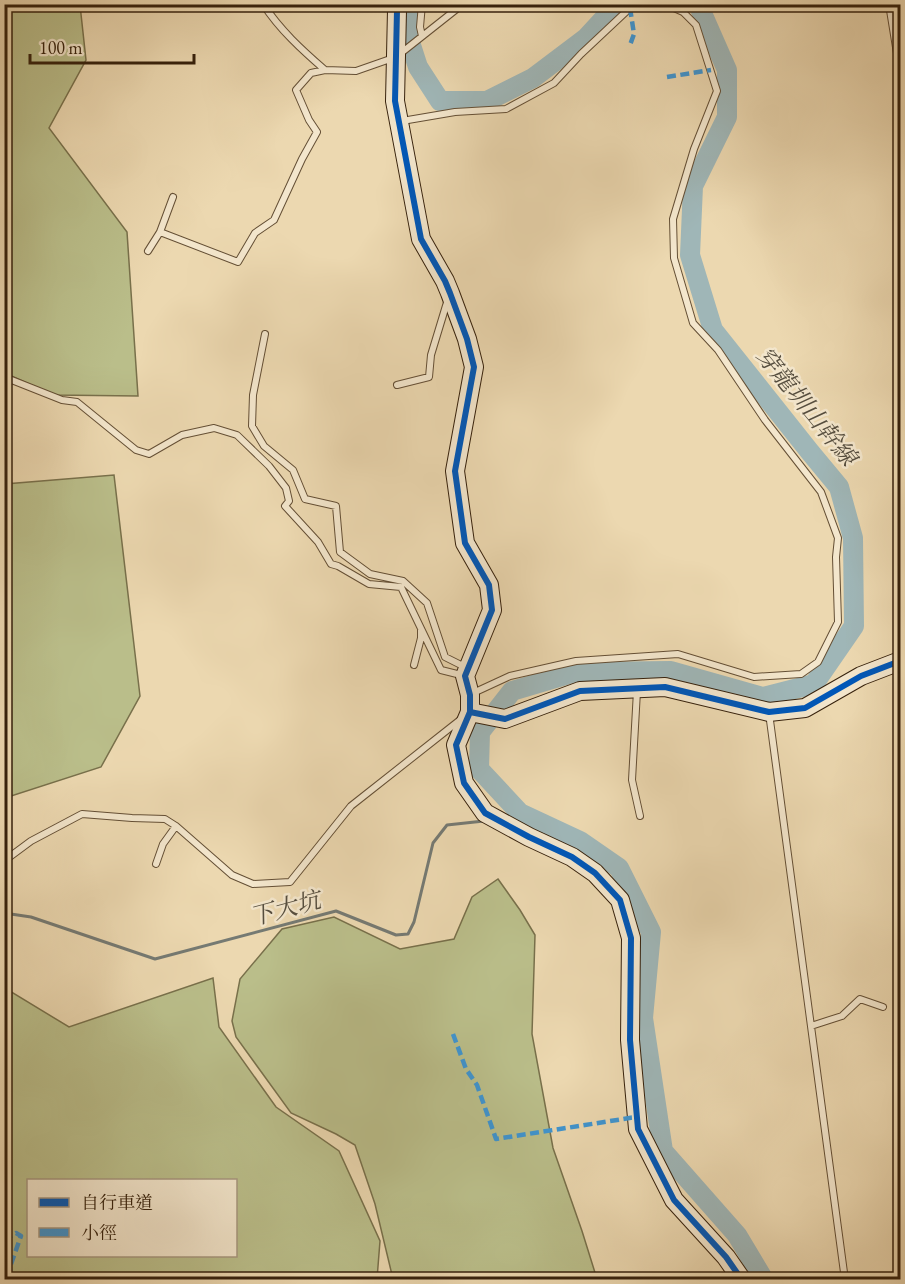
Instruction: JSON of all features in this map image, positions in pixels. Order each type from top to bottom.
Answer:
[{"type":"street","points":[[394,4],[397,10],[395,102],[421,239],[450,293],[467,339],[474,367],[455,471],[465,543],[489,585],[492,610],[467,672],[470,703],[456,745],[464,783],[485,813],[580,862],[595,873],[620,900],[631,938],[630,1040],[638,1129],[674,1200],[726,1257],[742,1280]]},
{"type":"street","points":[[470,703],[505,719],[580,691],[665,687],[769,712],[805,708],[861,676],[900,661]]},
{"type":"lane","points":[[263,4],[297,45],[325,70]]},
{"type":"lane","points":[[422,4],[420,27],[422,36]]},
{"type":"lane","points":[[160,232],[238,262],[255,233],[274,220],[316,132],[296,90],[311,74],[325,70],[356,71],[396,57],[463,4]]},
{"type":"lane","points":[[398,122],[455,112],[506,109],[554,83],[630,8],[654,4]]},
{"type":"lane","points":[[4,861],[31,841],[82,814],[165,819],[232,875],[253,884],[290,882],[351,806],[470,703],[510,676],[576,661],[678,654],[754,677],[801,674],[818,662],[838,622],[836,557],[838,538],[821,492],[765,420],[718,350],[693,323],[674,258],[673,219],[694,149],[717,90],[696,25],[683,12],[665,4]]},
{"type":"lane","points":[[889,4],[900,72]]},
{"type":"lane","points":[[148,251],[160,232],[173,197]]},
{"type":"lane","points":[[397,385],[429,377],[431,355],[450,293]]},
{"type":"lane","points":[[265,334],[253,395],[252,426],[264,446],[293,470],[305,499],[336,506],[340,552],[370,574],[403,581],[427,603],[446,657],[467,672]]},
{"type":"lane","points":[[4,376],[62,400],[77,402],[136,450],[149,454],[182,435],[214,428],[237,435],[269,466],[286,488],[289,501],[285,506],[318,542],[331,564],[369,584],[401,587],[441,670],[467,672]]},
{"type":"lane","points":[[414,665],[421,629]]},
{"type":"lane","points":[[637,688],[632,780],[640,816]]},
{"type":"lane","points":[[769,712],[845,1280]]},
{"type":"lane","points":[[156,864],[163,844],[176,826]]},
{"type":"lane","points":[[811,1026],[842,1016],[860,999],[883,1007]]},
{"type":"green space","points":[[5,5],[80,5],[86,60],[49,128],[127,232],[138,396],[53,395],[5,373]]},
{"type":"green space","points":[[114,475],[140,696],[101,767],[5,798],[5,484]]},
{"type":"green space","points":[[498,879],[535,935],[532,1034],[553,1148],[597,1279],[393,1279],[375,1204],[355,1145],[291,1113],[236,1037],[232,1021],[240,979],[282,929],[334,917],[400,949],[454,939],[472,897]]},
{"type":"green space","points":[[213,978],[219,1027],[276,1107],[339,1151],[380,1241],[377,1279],[5,1279],[5,988],[69,1027]]},
{"type":"waterway","name":"穿龍圳山幹線","points":[[409,4],[409,39],[418,67],[440,101],[487,101],[533,78],[586,38],[609,13],[623,4]]},
{"type":"waterway","name":"穿龍圳山幹線","points":[[698,4],[727,70],[727,117],[693,186],[690,255],[713,330],[839,487],[853,538],[854,626],[814,684],[763,697],[671,671],[576,672],[512,691],[480,732],[479,769],[520,813],[580,841],[619,868],[651,932],[643,1018],[663,1151],[737,1235],[764,1280]]},
{"type":"waterway","name":"下大坑","points":[[515,821],[536,820]]},
{"type":"waterway","name":"下大坑","points":[[4,913],[31,917],[155,959],[336,911],[396,935],[408,934],[414,922],[433,843],[447,825],[484,821]]},
{"type":"marked path","points":[[630,8],[634,34],[630,45]]},
{"type":"marked path","points":[[667,77],[711,70]]},
{"type":"marked path","points":[[453,1034],[466,1069],[477,1085],[496,1139],[636,1117]]},
{"type":"marked path","points":[[4,1240],[16,1233],[21,1236],[10,1267],[10,1280]]},
{"type":"cycle path","points":[[394,4],[397,10],[395,101],[421,239],[450,293],[467,339],[474,367],[455,471],[465,543],[489,585],[492,610],[465,676],[470,695],[470,712],[456,745],[464,783],[485,813],[572,857],[595,873],[620,900],[631,938],[630,1040],[638,1129],[674,1200],[726,1257],[742,1280]]},
{"type":"cycle path","points":[[470,712],[505,719],[580,691],[665,687],[769,712],[805,708],[861,676],[900,661]]}]
